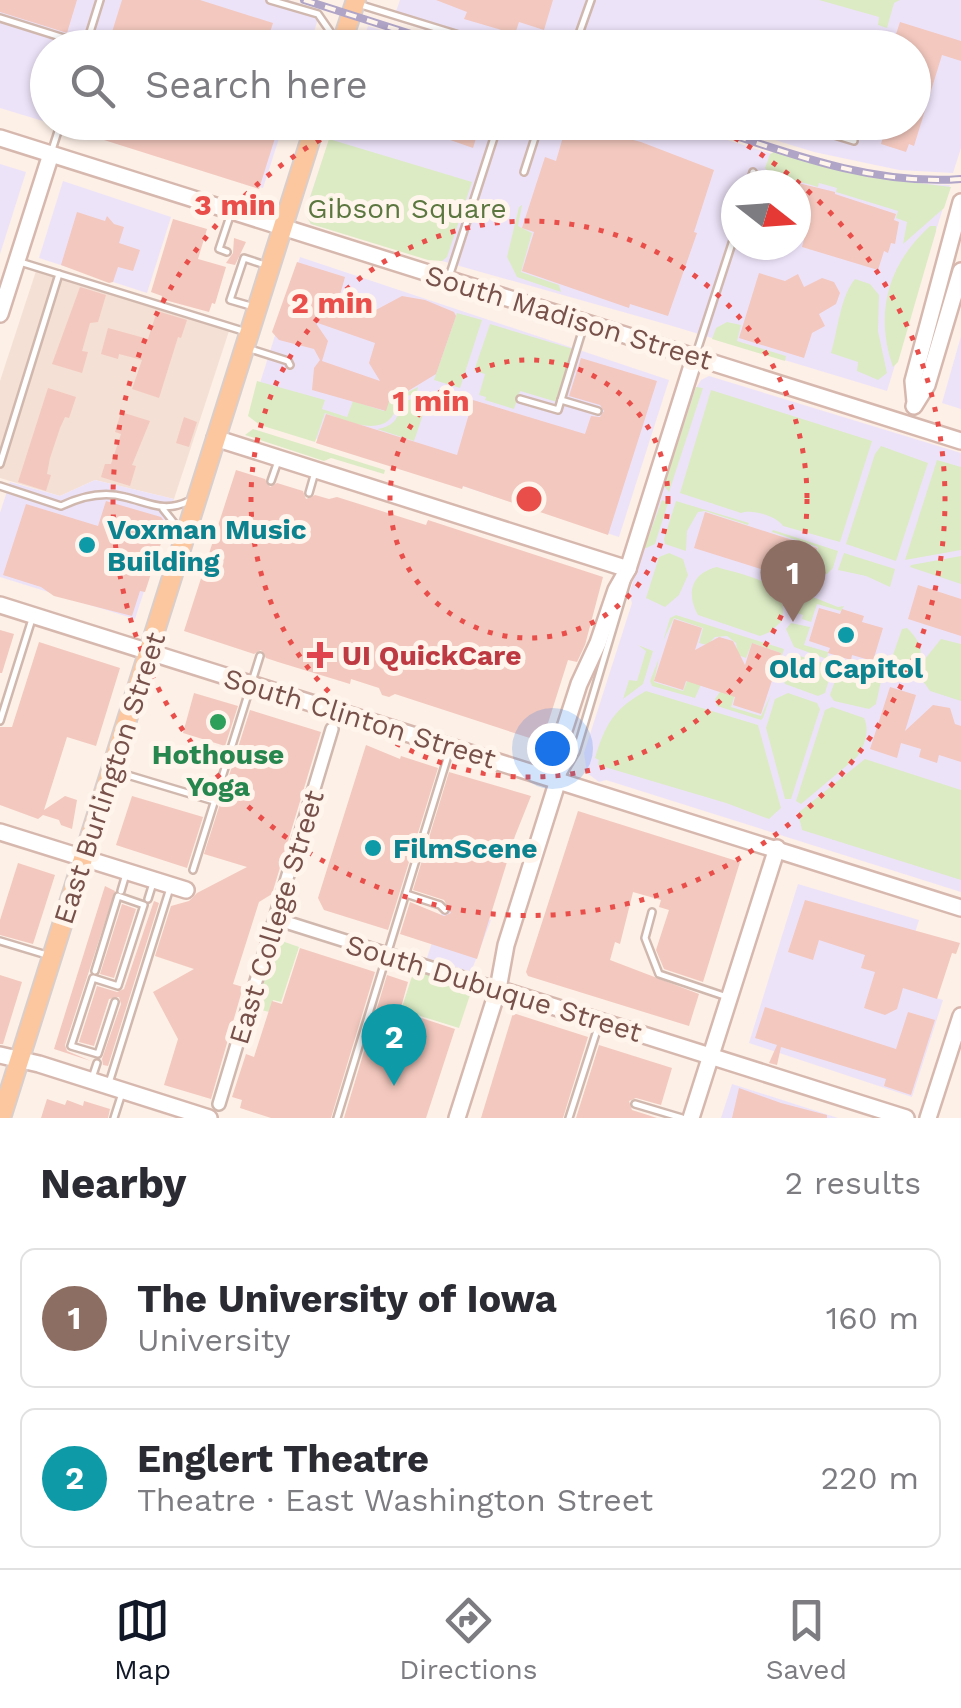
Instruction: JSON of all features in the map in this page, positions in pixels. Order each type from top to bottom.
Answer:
[{"type":"main road","points":[[346,30],[356,1]]},
{"type":"main road","name":"East Burlington Street","points":[[1,1118],[310,140]]},
{"type":"street","name":"South Madison Street","points":[[0,138],[961,441]]},
{"type":"street","points":[[0,314],[51,154]]},
{"type":"street","points":[[915,402],[912,381],[961,202]]},
{"type":"street","points":[[908,424],[915,402],[927,386],[961,271]]},
{"type":"street","points":[[457,1118],[498,989],[502,956],[558,780],[556,758],[579,684],[628,569],[695,356]]},
{"type":"street","points":[[215,438],[628,569]]},
{"type":"street","name":"South Clinton Street","points":[[0,605],[961,908]]},
{"type":"street","name":"East College Street","points":[[214,1111],[332,729]]},
{"type":"street","points":[[0,832],[179,888]]},
{"type":"street","points":[[692,1118],[777,848]]},
{"type":"street","name":"South Dubuque Street","points":[[276,919],[906,1118]]},
{"type":"street","points":[[928,1118],[961,1016]]},
{"type":"street","points":[[0,1055],[214,1111]]},
{"type":"lane","points":[[90,30],[100,0]]},
{"type":"lane","points":[[270,0],[318,14],[329,30]]},
{"type":"lane","points":[[580,30],[591,0]]},
{"type":"lane","points":[[356,1],[445,30]]},
{"type":"lane","points":[[0,18],[36,30]]},
{"type":"lane","points":[[51,154],[55,140]]},
{"type":"lane","points":[[448,279],[493,140]]},
{"type":"lane","points":[[524,172],[534,140]]},
{"type":"lane","points":[[227,252],[219,250],[231,211]]},
{"type":"lane","points":[[257,308],[230,300],[244,258],[270,266]]},
{"type":"lane","points":[[695,356],[726,260]]},
{"type":"lane","points":[[17,262],[247,340],[288,361],[290,366]]},
{"type":"lane","points":[[0,464],[58,274]]},
{"type":"lane","points":[[520,399],[558,410],[584,322]]},
{"type":"lane","points":[[561,400],[598,411]]},
{"type":"lane","points":[[271,481],[279,458]]},
{"type":"lane","points":[[308,493],[316,470]]},
{"type":"lane","points":[[0,486],[61,506],[84,495],[122,496],[163,509],[186,504],[198,493]]},
{"type":"lane","points":[[163,509],[175,524],[182,547]]},
{"type":"lane","points":[[0,721],[33,616]]},
{"type":"lane","points":[[193,870],[260,656]]},
{"type":"lane","points":[[337,1118],[451,746]]},
{"type":"lane","points":[[112,770],[214,801]]},
{"type":"lane","points":[[121,890],[127,872]]},
{"type":"lane","points":[[148,899],[154,880]]},
{"type":"lane","points":[[114,1118],[116,1088],[179,888]]},
{"type":"lane","points":[[406,894],[440,905],[444,910]]},
{"type":"lane","points":[[95,971],[118,896],[144,905],[118,986],[93,978],[70,1046],[98,1054],[115,1002]]},
{"type":"lane","points":[[652,912],[645,938],[659,974],[730,998]]},
{"type":"lane","points":[[0,941],[52,957]]},
{"type":"lane","points":[[569,1118],[600,1021]]},
{"type":"lane","points":[[91,1080],[96,1062]]},
{"type":"lane","points":[[635,1104],[682,1118]]},
{"type":"shaded area","points":[[0,0],[288,0],[321,10],[315,30],[30,30],[30,117],[0,108]]},
{"type":"shaded area","points":[[400,0],[961,0],[961,148],[953,173],[899,170],[775,140],[931,140],[931,30],[426,30],[393,20]]},
{"type":"shaded area","points":[[105,140],[279,140],[263,188]]},
{"type":"shaded area","points":[[329,140],[727,140],[833,173],[874,181],[950,185],[887,391],[311,224],[306,216],[309,200]]},
{"type":"shaded area","points":[[0,164],[26,172],[0,254]]},
{"type":"shaded area","points":[[63,181],[171,217],[147,293],[39,258]]},
{"type":"shaded area","points":[[300,257],[669,380],[619,537],[259,420],[253,405]]},
{"type":"shaded area","points":[[36,271],[229,331],[174,499],[95,480],[60,496],[0,478],[0,381]]},
{"type":"shaded area","points":[[961,336],[961,409],[942,403]]},
{"type":"shaded area","points":[[709,376],[961,453],[961,892],[606,780],[599,782],[587,773],[584,753],[632,603],[629,594],[693,393],[701,380]]},
{"type":"shaded area","name":"Voxman Music Building","points":[[95,480],[174,499],[135,619],[0,577],[0,513],[10,482],[60,496]]},
{"type":"shaded area","points":[[798,884],[919,920],[898,986],[943,1000],[912,1097],[749,1043]]},
{"type":"shaded area","points":[[444,906],[491,920],[471,972],[427,958]]},
{"type":"shaded area","points":[[732,1084],[838,1118],[721,1118]]},
{"type":"green space","points":[[819,0],[900,0],[894,3],[887,28],[878,25],[879,17]]},
{"type":"green space","name":"Gibson Square","points":[[329,140],[472,182],[447,257],[442,261],[311,224],[306,216]]},
{"type":"green space","points":[[776,151],[869,177],[951,187],[944,208],[903,244],[907,222],[896,218],[898,211],[836,192],[837,188],[811,185],[811,170],[767,170],[770,154]]},
{"type":"green space","points":[[522,205],[518,226],[532,233],[521,272],[559,285],[561,292],[517,277],[507,257]]},
{"type":"green space","points":[[930,226],[936,226],[936,231],[898,362],[893,367],[885,328],[889,290],[904,256]]},
{"type":"green space","points":[[855,279],[870,284],[879,295],[878,331],[887,373],[878,380],[857,371],[858,362],[831,353],[843,304]]},
{"type":"green space","points":[[457,313],[482,320],[460,388],[434,380]]},
{"type":"green space","points":[[727,322],[741,325],[737,341],[786,356],[785,361],[712,339],[716,328]]},
{"type":"green space","points":[[490,324],[573,349],[557,402],[520,391],[514,409],[479,395],[485,374],[474,371]]},
{"type":"green space","points":[[257,381],[325,400],[322,409],[347,417],[353,401],[384,411],[392,392],[408,392],[418,387],[416,394],[401,397],[392,417],[383,424],[358,424],[325,413],[315,442],[260,425],[248,416]]},
{"type":"green space","points":[[696,387],[703,388],[669,492],[664,486]]},
{"type":"green space","points":[[711,390],[872,441],[840,542],[783,526],[764,514],[741,513],[680,493]]},
{"type":"green space","points":[[415,398],[427,403],[414,441],[377,429],[395,420],[402,402]]},
{"type":"green space","points":[[253,429],[385,470],[384,474],[331,458],[324,461],[245,435]]},
{"type":"green space","points":[[881,446],[928,463],[896,561],[846,544]]},
{"type":"green space","points":[[937,460],[961,467],[961,550],[905,560]]},
{"type":"green space","points":[[662,500],[668,503],[655,544],[644,549]]},
{"type":"green space","points":[[676,501],[749,523],[698,512],[687,531],[686,551],[665,544],[664,539]]},
{"type":"green space","points":[[773,530],[838,551],[833,568],[827,574],[812,570],[818,547]]},
{"type":"green space","points":[[669,553],[683,559],[688,575],[679,595],[665,607],[646,598],[659,557]]},
{"type":"green space","points":[[844,553],[895,569],[890,587],[838,570]]},
{"type":"green space","points":[[961,556],[961,584],[910,567],[911,565]]},
{"type":"green space","points":[[717,567],[774,589],[783,608],[781,622],[760,636],[698,615],[692,599],[693,585],[701,574]]},
{"type":"green space","points":[[813,597],[844,606],[841,611],[817,604],[811,622],[802,619],[803,615],[794,612],[794,606]]},
{"type":"green space","points":[[676,615],[784,649],[776,677],[781,653],[752,643],[746,658],[738,655],[736,643],[727,636],[715,637],[707,645],[699,643],[703,628],[674,618],[663,641],[670,618]]},
{"type":"green space","points":[[791,623],[810,627],[804,645],[828,652],[827,659],[794,647],[786,629]]},
{"type":"green space","points":[[907,628],[919,645],[919,659],[908,670],[889,678],[887,672],[902,629]]},
{"type":"green space","points":[[941,639],[961,644],[961,701],[930,691],[923,681],[925,659]]},
{"type":"green space","points":[[638,645],[653,651],[643,684],[623,699],[629,680],[637,681],[646,651]]},
{"type":"green space","points":[[790,653],[823,663],[831,673],[825,693],[818,696],[785,684],[783,673]]},
{"type":"green space","points":[[659,658],[654,682],[683,691],[689,676],[702,682],[695,698],[652,686],[650,681]]},
{"type":"green space","points":[[849,671],[881,681],[876,704],[869,709],[834,701],[830,695],[837,675]]},
{"type":"green space","points":[[722,689],[736,691],[731,707],[761,716],[771,694],[763,718],[717,706],[715,699]]},
{"type":"green space","points":[[646,691],[758,725],[781,808],[769,819],[598,765],[595,758],[612,718]]},
{"type":"green space","points":[[788,693],[817,703],[820,709],[791,799],[785,799],[766,728],[775,699]]},
{"type":"green space","points":[[832,707],[864,718],[864,743],[857,757],[801,804],[796,801],[825,710]]},
{"type":"green space","points":[[865,759],[961,790],[961,880],[802,830],[798,813]]},
{"type":"green space","points":[[276,939],[299,947],[281,1002],[273,1000],[269,1012],[254,1008]]},
{"type":"green space","points":[[415,967],[473,986],[459,1028],[401,1010]]},
{"type":"building","points":[[0,0],[77,0],[68,30],[0,12]]},
{"type":"building","points":[[122,0],[200,0],[273,23],[271,30],[113,30]]},
{"type":"building","points":[[436,0],[553,0],[544,30],[519,22],[516,30],[501,30],[464,19],[467,12]]},
{"type":"building","points":[[900,22],[926,30],[897,30]]},
{"type":"building","points":[[931,32],[961,41],[961,61],[942,55],[931,91]]},
{"type":"building","points":[[104,140],[274,140],[259,189]]},
{"type":"building","points":[[450,140],[475,140],[473,148]]},
{"type":"building","points":[[562,140],[633,140],[714,170],[668,316],[630,304],[629,308],[522,271],[534,232],[522,228],[545,157],[556,161]]},
{"type":"building","points":[[882,140],[916,140],[906,152],[881,144]]},
{"type":"building","points":[[811,186],[896,214],[894,220],[899,222],[895,244],[891,243],[888,253],[884,251],[878,270],[811,250]]},
{"type":"building","points":[[77,212],[105,221],[107,216],[124,227],[119,243],[140,250],[133,271],[118,267],[109,283],[61,265]]},
{"type":"building","points":[[173,219],[207,229],[198,259],[226,267],[209,312],[161,299],[162,296],[151,292]]},
{"type":"building","points":[[234,238],[246,242],[235,265],[226,263],[233,253]]},
{"type":"building","points":[[297,262],[345,277],[338,302],[374,311],[402,296],[425,300],[456,316],[436,374],[408,391],[392,392],[386,411],[312,390],[314,368],[320,360],[314,349],[279,340],[272,332]],"holes":[[[315,322],[375,343],[369,363],[380,381],[322,361],[328,341]]]},
{"type":"building","points":[[759,273],[785,281],[798,274],[804,287],[822,278],[834,282],[840,293],[836,304],[819,314],[825,326],[812,333],[804,358],[739,338]]},
{"type":"building","points":[[80,287],[106,295],[98,322],[90,323],[82,351],[88,352],[82,373],[52,364]]},
{"type":"building","points":[[157,311],[187,320],[159,398],[132,389],[142,360],[101,354],[108,328],[148,339]]},
{"type":"building","points":[[581,358],[657,381],[608,535],[463,486],[462,489],[316,443],[326,414],[457,455],[473,400],[585,434],[591,416],[600,417],[604,411],[600,405],[569,396]]},
{"type":"building","points":[[48,388],[76,397],[50,458],[47,474],[51,475],[46,491],[18,482]]},
{"type":"building","points":[[121,412],[150,421],[132,465],[136,466],[130,486],[101,477],[105,464],[111,464],[121,434],[115,432]]},
{"type":"building","points":[[184,417],[197,422],[189,447],[176,443]]},
{"type":"building","points":[[236,470],[265,479],[270,487],[277,483],[303,491],[306,499],[315,495],[337,497],[426,525],[428,520],[603,577],[585,645],[577,662],[568,660],[542,742],[395,694],[382,695],[379,688],[351,679],[350,684],[278,662],[266,658],[261,650],[254,654],[184,631]]},
{"type":"building","name":"Voxman Music Building","points":[[106,501],[161,517],[167,525],[145,592],[140,591],[132,616],[54,596],[41,587],[3,575],[26,504],[98,526]]},
{"type":"building","points":[[705,512],[817,548],[806,583],[694,548]]},
{"type":"building","points":[[918,585],[961,599],[961,636],[908,619]]},
{"type":"building","name":"Old Capitol","points":[[819,608],[840,614],[842,609],[864,616],[862,622],[883,628],[873,661],[828,653],[830,648],[809,641]]},
{"type":"building","points":[[674,619],[702,628],[695,650],[719,637],[733,641],[745,665],[752,643],[781,653],[761,714],[733,705],[735,697],[686,681],[683,690],[654,681]]},
{"type":"building","points":[[0,630],[14,634],[2,673],[0,673]]},
{"type":"building","points":[[39,642],[120,668],[96,746],[67,737],[44,810],[65,796],[77,800],[72,829],[59,820],[43,815],[38,819],[0,805],[0,727],[12,727]]},
{"type":"building","points":[[890,687],[916,695],[905,731],[933,705],[950,708],[955,724],[961,726],[961,762],[939,755],[937,763],[919,757],[921,749],[901,743],[897,758],[870,749]]},
{"type":"building","name":"Hothouse Yoga","points":[[194,693],[238,706],[225,746],[183,733]]},
{"type":"building","points":[[250,710],[321,732],[272,894],[259,902],[233,984],[243,987],[211,1099],[164,1085],[178,1039],[153,992],[194,969],[155,956],[171,906],[189,901],[247,867],[204,854]]},
{"type":"building","points":[[366,745],[438,768],[388,930],[324,910],[318,898]]},
{"type":"building","points":[[449,772],[531,796],[477,959],[400,934],[410,902],[444,916],[451,913],[444,900],[413,890]]},
{"type":"building","points":[[132,796],[203,817],[187,868],[116,845]]},
{"type":"building","points":[[578,811],[740,862],[703,982],[664,969],[656,950],[669,910],[659,907],[661,900],[633,892],[620,944],[615,942],[610,960],[699,994],[689,1026],[528,976],[526,972]]},
{"type":"building","points":[[18,863],[55,875],[33,944],[0,935],[0,920]]},
{"type":"building","points":[[105,886],[115,891],[65,1045],[67,1051],[91,1061],[54,1049]]},
{"type":"building","points":[[805,900],[960,943],[956,954],[952,953],[937,999],[903,988],[897,1009],[885,1015],[864,1008],[875,972],[861,968],[865,955],[819,940],[813,960],[788,952]]},
{"type":"building","points":[[154,901],[159,903],[108,1066],[103,1065],[121,1004],[119,997],[109,999],[94,1046],[79,1042],[97,986],[117,992],[124,989]]},
{"type":"building","points":[[122,904],[136,909],[114,978],[100,974]]},
{"type":"building","points":[[300,948],[375,972],[331,1118],[271,1118],[240,1108],[242,1100],[232,1097],[246,1054],[254,1057],[272,1001],[282,1004]]},
{"type":"building","points":[[0,975],[22,982],[3,1044],[0,1044]]},
{"type":"building","points":[[387,975],[408,982],[400,1011],[455,1029],[426,1118],[344,1118]]},
{"type":"building","points":[[765,1007],[896,1049],[908,1012],[935,1020],[911,1095],[884,1086],[886,1079],[781,1047],[777,1065],[769,1063],[777,1045],[755,1038]]},
{"type":"building","points":[[513,1013],[588,1037],[563,1118],[481,1118]]},
{"type":"building","points":[[599,1045],[672,1068],[661,1105],[636,1098],[629,1101],[632,1110],[657,1118],[576,1118]]},
{"type":"building","points":[[739,1088],[827,1115],[827,1118],[732,1118]]},
{"type":"building","points":[[47,1099],[83,1106],[84,1101],[110,1109],[108,1118],[41,1118]]},
{"type":"railway","points":[[304,0],[398,30]]},
{"type":"railway","points":[[749,140],[859,171],[927,180],[961,179]]},
{"type":"place","name":"Voxman Music Building","points":[[87,545]]},
{"type":"place","name":"The University of Iowa","points":[[793,622]]},
{"type":"place","name":"Old Capitol","points":[[846,635]]},
{"type":"place","name":"UI QuickCare","points":[[320,655]]},
{"type":"place","name":"Hothouse Yoga","points":[[218,722]]},
{"type":"place","name":"FilmScene","points":[[373,848]]},
{"type":"place","name":"Englert Theatre","points":[[394,1086]]}]
